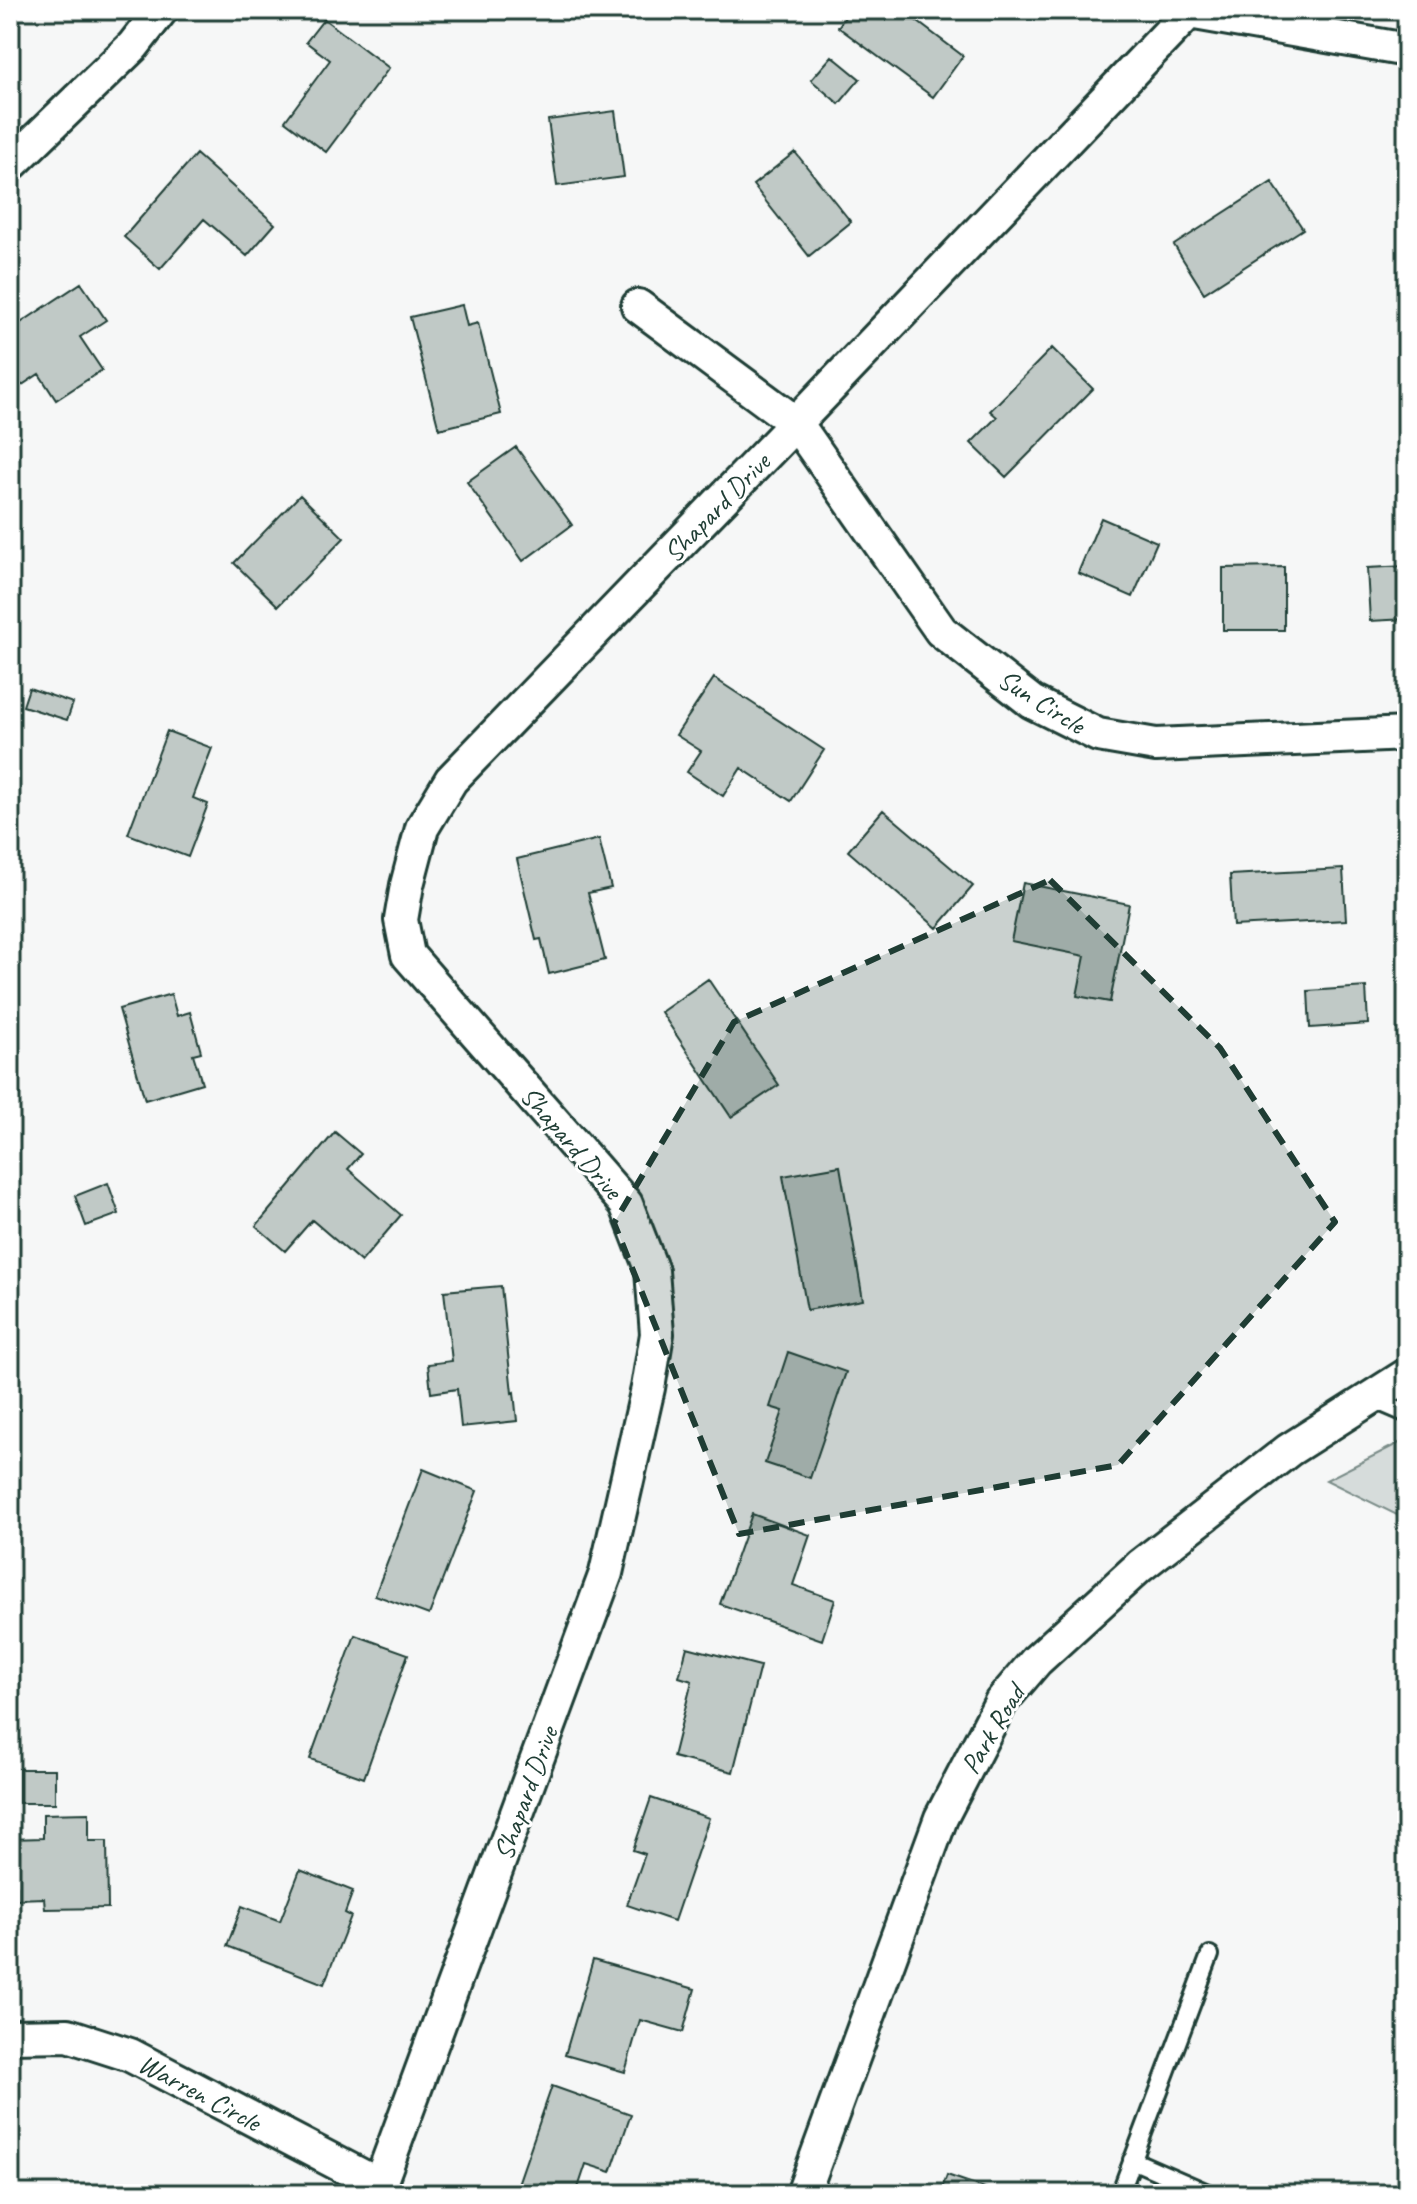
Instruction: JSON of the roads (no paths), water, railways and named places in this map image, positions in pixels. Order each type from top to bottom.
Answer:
[{"type":"street","points":[[10,165],[133,46],[161,10]]},
{"type":"street","points":[[796,423],[1187,11],[1407,50]]},
{"type":"street","name":"Sun Circle","points":[[638,306],[796,423],[941,631],[1032,702],[1098,735],[1156,745],[1407,734]]},
{"type":"street","name":"Shapard Drive","points":[[378,2190],[606,1573],[648,1388],[657,1334],[652,1271],[626,1204],[408,955],[401,920],[407,885],[422,828],[451,780],[796,423]]},
{"type":"street","name":"Park Road","points":[[803,2194],[941,1818],[1001,1702],[1036,1661],[1140,1566],[1289,1450],[1407,1375]]},
{"type":"street","name":"Warren Circle","points":[[10,2036],[68,2035],[130,2055],[378,2190]]},
{"type":"lane","points":[[1372,1399],[1407,1414]]},
{"type":"lane","points":[[1120,2194],[1210,1955]]},
{"type":"lane","points":[[1132,2160],[1210,2194]]}]
